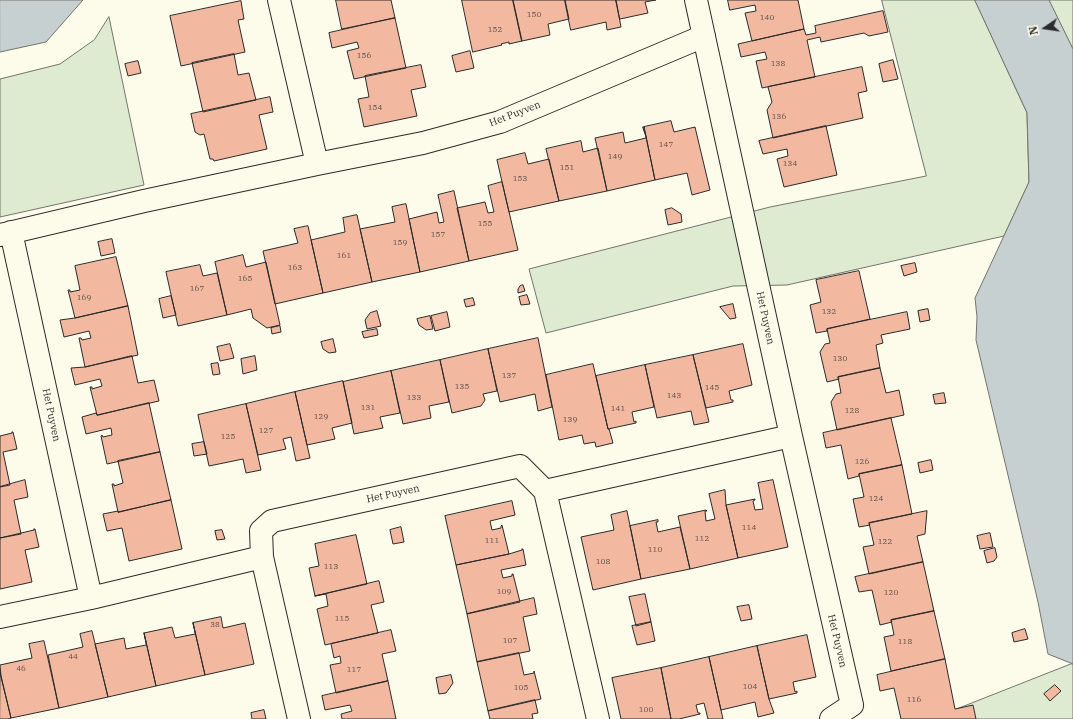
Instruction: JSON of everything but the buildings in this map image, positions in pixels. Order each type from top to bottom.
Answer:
[{"type":"street","points":[[279,0],[317,164]]},
{"type":"street","name":"Het Puyven","points":[[696,0],[790,436],[852,705],[831,719]]},
{"type":"street","name":"Het Puyven","points":[[91,598],[5,233],[144,201],[422,143],[500,122],[704,36]]},
{"type":"street","points":[[598,719],[545,491],[790,436]]},
{"type":"street","name":"Het Puyven","points":[[299,719],[262,557],[262,531],[272,521],[520,466],[545,491]]},
{"type":"street","points":[[0,617],[91,598],[262,557]]},
{"type":"green space","points":[[882,0],[975,0],[1027,113],[1029,182],[1004,236],[787,285],[733,286],[546,333],[529,269],[770,207],[926,176]]},
{"type":"green space","points":[[1049,0],[1073,0],[1073,49]]},
{"type":"green space","points":[[109,17],[144,185],[0,217],[0,79],[60,64],[94,40]]},
{"type":"green space","points":[[1073,664],[1073,719],[957,719],[955,710]]},
{"type":"shaded area","points":[[0,0],[83,0],[46,42],[0,52]]},
{"type":"shaded area","points":[[975,0],[1049,0],[1073,49],[1073,664],[1048,654],[1038,602],[976,340],[977,317],[975,298],[1029,182],[1027,113]]}]
